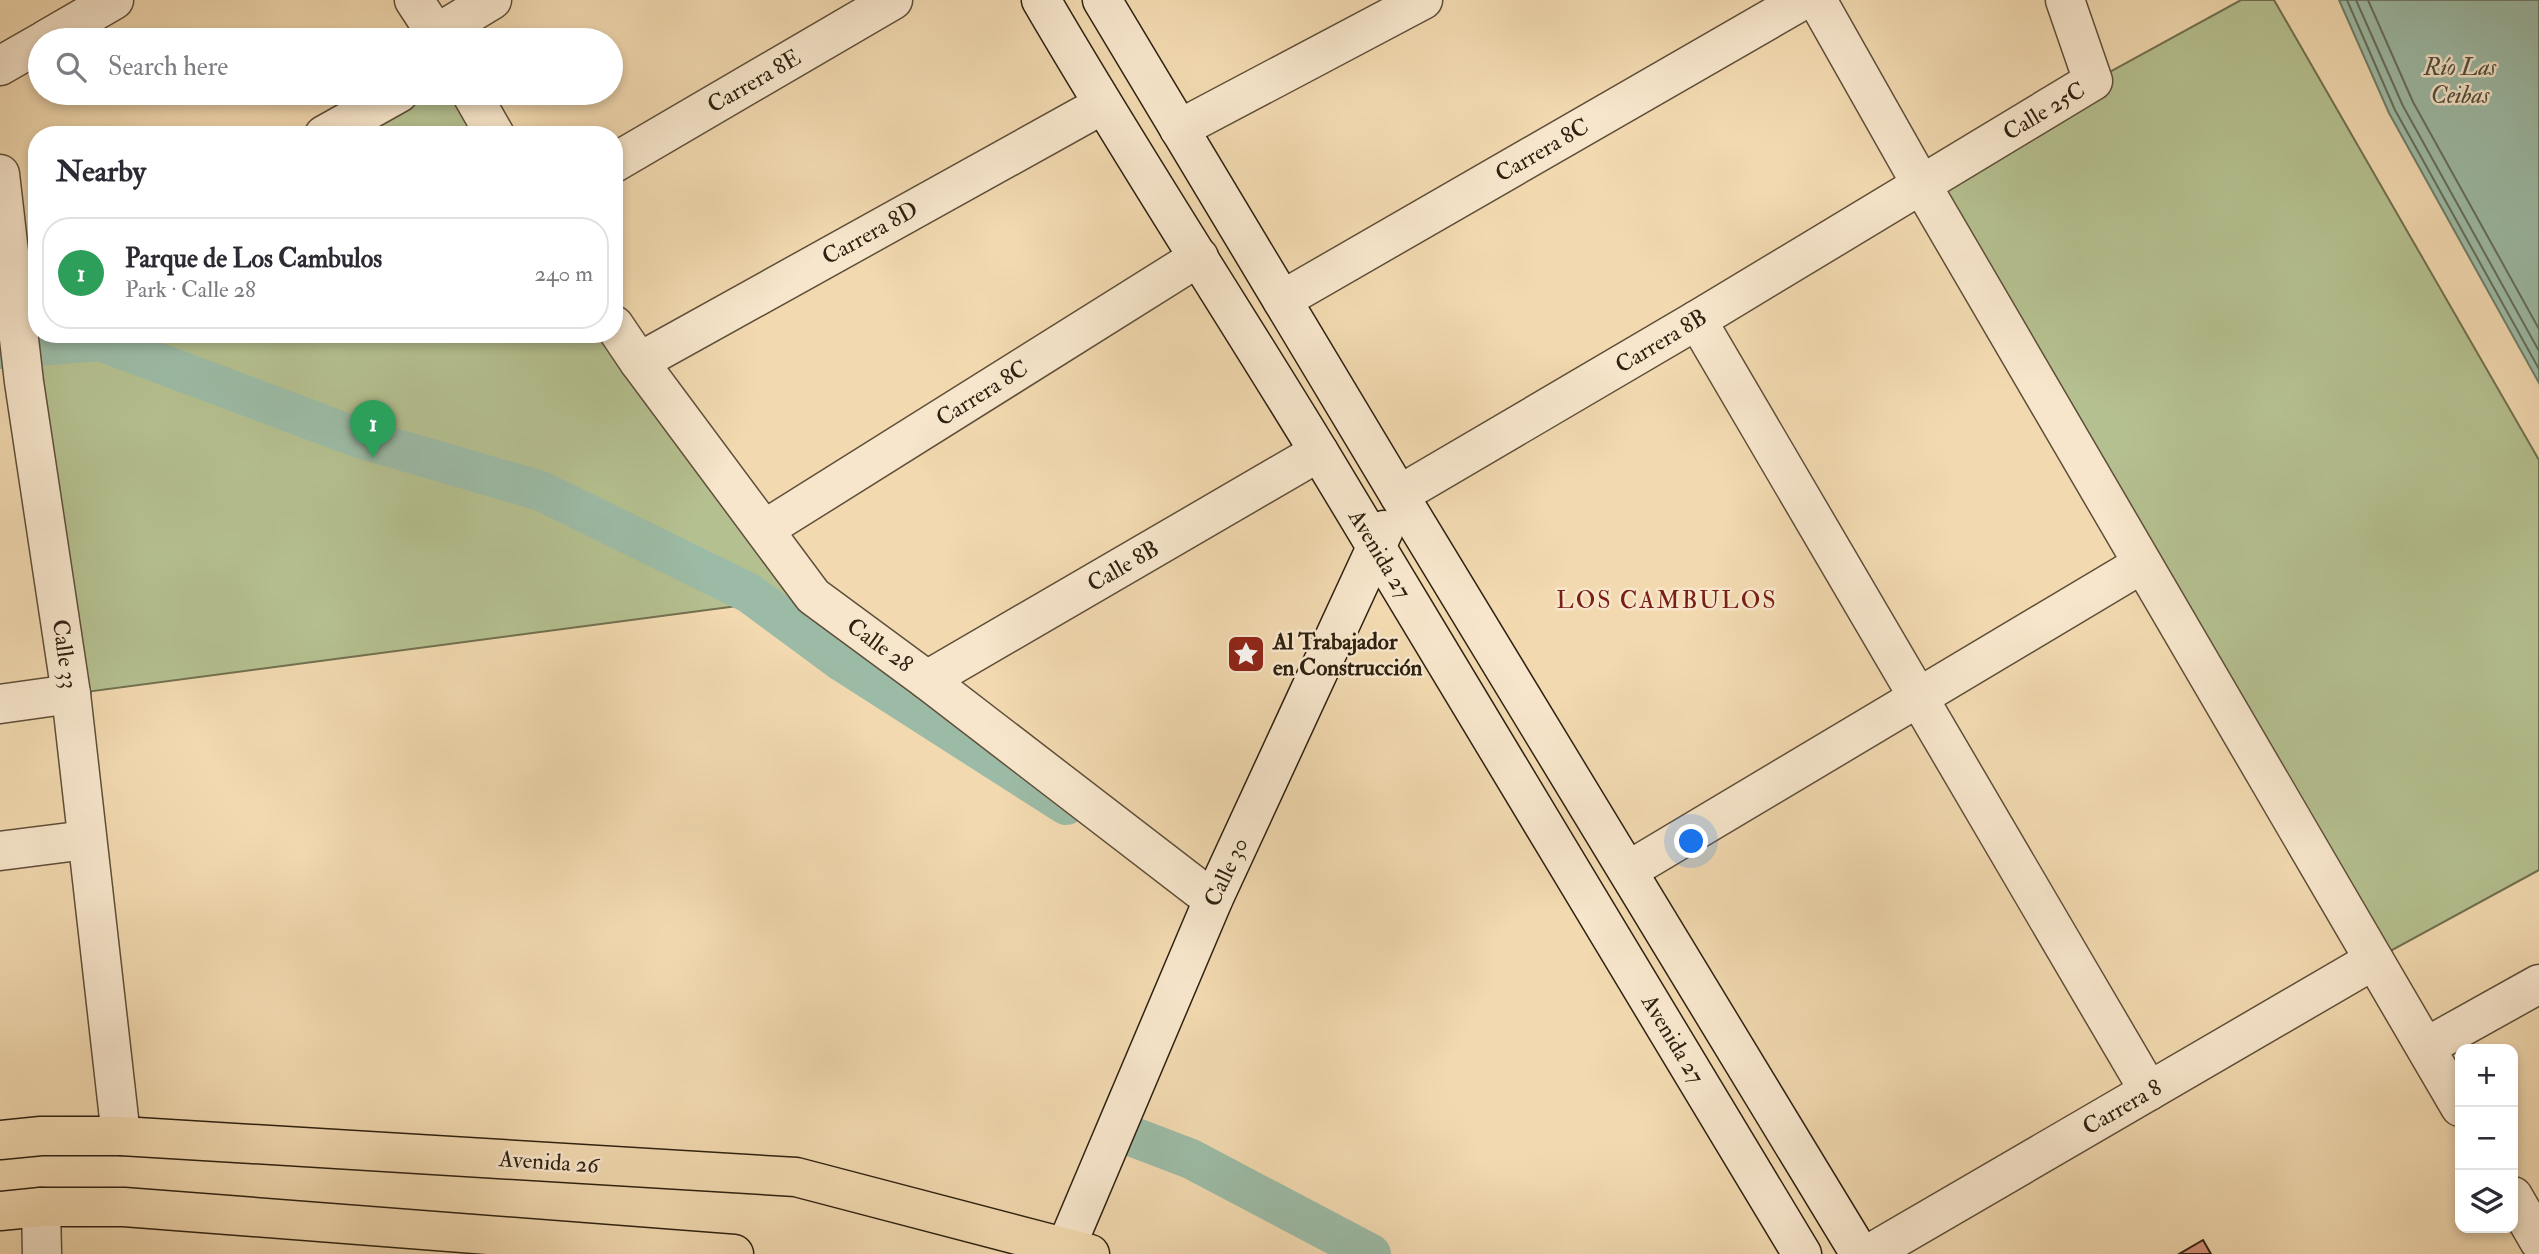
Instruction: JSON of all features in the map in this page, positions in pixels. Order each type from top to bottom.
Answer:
[{"type":"main road","name":"Avenida 26","points":[[0,1140],[41,1136],[121,1136],[796,1177],[1073,1252]]},
{"type":"main road","points":[[0,1211],[41,1207],[124,1207],[734,1254]]},
{"type":"street","points":[[66,28],[114,0]]},
{"type":"street","points":[[414,0],[432,28]]},
{"type":"street","points":[[451,28],[492,0]]},
{"type":"street","name":"Carrera 8E","points":[[623,158],[893,0]]},
{"type":"street","name":"Avenida 27","points":[[1041,0],[1102,105],[1319,452],[1802,1254]]},
{"type":"street","name":"Avenida 27","points":[[1102,0],[1860,1254]]},
{"type":"street","points":[[1179,129],[1423,0]]},
{"type":"street","name":"Carrera 8C","points":[[1282,300],[1802,0]]},
{"type":"street","points":[[1817,0],[1921,184],[2455,1098]]},
{"type":"street","name":"Calle 25C","points":[[1921,184],[2093,81],[2065,0]]},
{"type":"street","points":[[0,66],[28,50]]},
{"type":"street","points":[[340,126],[378,105]]},
{"type":"street","points":[[478,105],[490,126]]},
{"type":"street","name":"Carrera 8D","points":[[639,362],[1102,105]]},
{"type":"street","name":"Calle 33","points":[[0,174],[17,303],[12,383],[71,694],[121,1136]]},
{"type":"street","name":"Carrera 8B","points":[[1399,495],[1921,184]]},
{"type":"street","name":"Carrera 8C","points":[[765,529],[1199,257]]},
{"type":"street","points":[[1696,320],[2150,1091]]},
{"type":"street","name":"Calle 28","points":[[623,338],[813,596],[927,680],[1213,900]]},
{"type":"street","name":"Calle 8B","points":[[927,680],[1319,452]]},
{"type":"street","name":"Calle 30","points":[[1073,1252],[1213,900],[1399,495]]},
{"type":"street","points":[[1629,870],[2142,564]]},
{"type":"street","points":[[0,704],[71,694]]},
{"type":"street","points":[[0,851],[86,839]]},
{"type":"street","name":"Carrera 8","points":[[1869,1254],[2374,960]]},
{"type":"street","points":[[2426,1047],[2539,984]]},
{"type":"street","points":[[2518,1205],[2539,1241]]},
{"type":"street","points":[[41,1207],[42,1254]]},
{"type":"shaded area","points":[[2241,0],[2274,0],[2539,460],[2539,870],[2374,960],[1921,184],[2093,81]]},
{"type":"shaded area","points":[[388,105],[473,105],[486,126],[350,126]]},
{"type":"shaded area","points":[[28,308],[28,343],[24,310]]},
{"type":"shaded area","points":[[28,343],[621,343],[813,596],[71,694]]},
{"type":"water","name":"Río Las Ceibas","points":[[2339,0],[2539,0],[2539,383],[2389,113]]},
{"type":"building","points":[[2203,1240],[2211,1254],[2179,1254]]},
{"type":"waterway","points":[[0,349],[75,343]]},
{"type":"waterway","points":[[105,343],[359,438],[541,491],[749,593],[841,661],[1066,805]]},
{"type":"waterway","points":[[1128,1099],[1115,1130],[1191,1159],[1371,1254]]},
{"type":"place","name":"Parque de Los Cambulos","points":[[373,458]]},
{"type":"place","name":"Al Trabajador en Construcción","points":[[1246,654]]},
{"type":"district","name":"LOS CAMBULOS","points":[[1667,600]]}]
